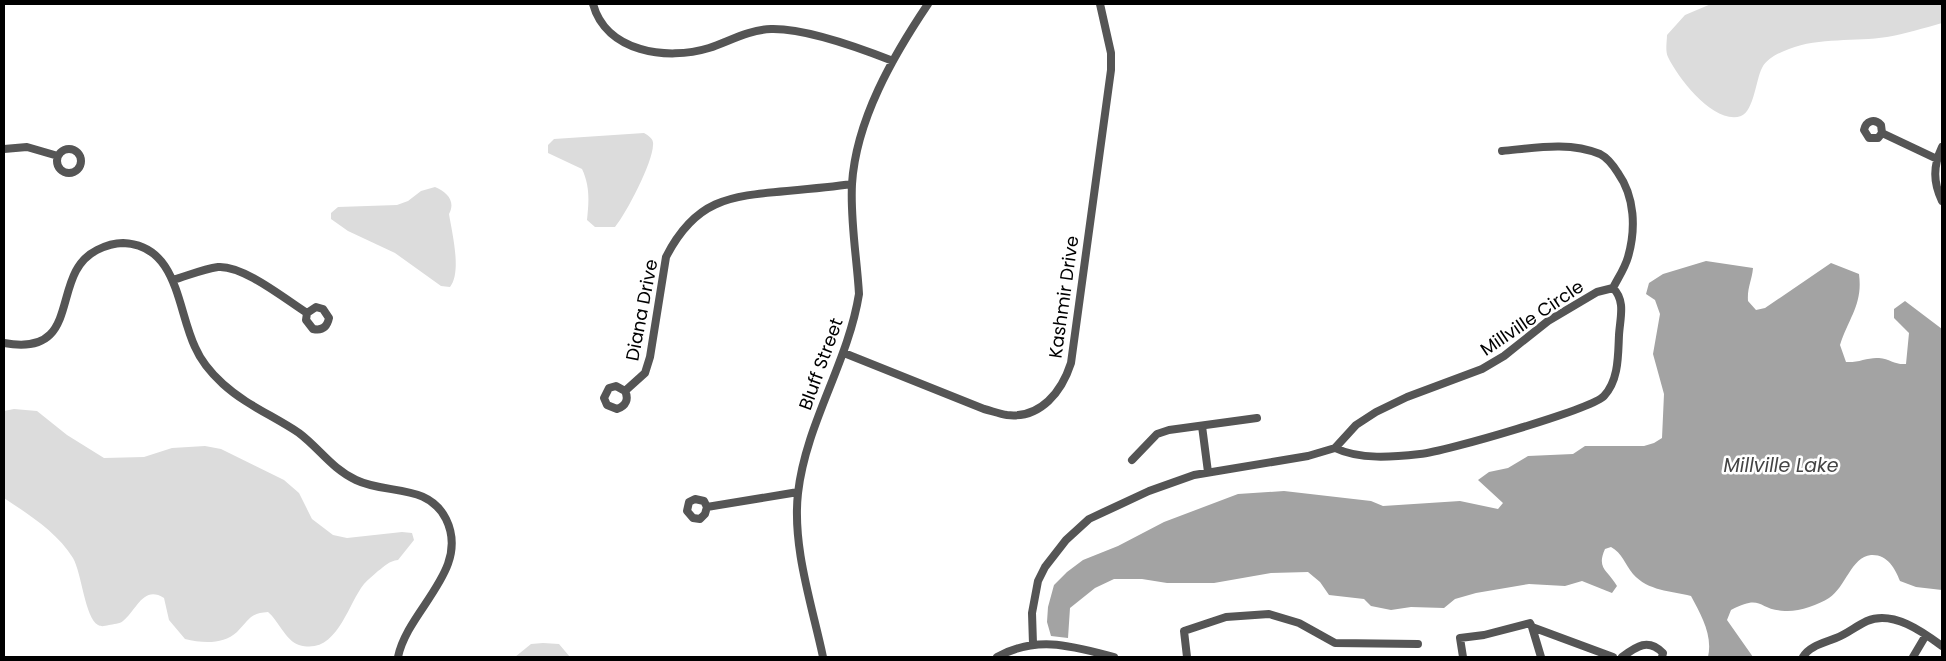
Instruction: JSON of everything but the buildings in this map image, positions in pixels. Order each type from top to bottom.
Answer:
[{"type":"street","points":[[593,4],[598,16],[614,36],[629,46],[644,50],[694,51],[710,48],[746,33],[772,29],[804,33],[893,61]]},
{"type":"street","name":"Bluff Street","points":[[823,657],[798,536],[798,492],[811,436],[844,353],[856,312],[858,294],[852,184],[859,144],[866,121],[893,61],[928,4]]},
{"type":"street","name":"Kashmir Drive","points":[[844,353],[984,409],[1008,415],[1024,414],[1046,404],[1058,393],[1066,379],[1071,363],[1111,70],[1111,53],[1100,4]]},
{"type":"street","points":[[1882,133],[1937,159]]},
{"type":"street","points":[[1502,152],[1567,147],[1603,155],[1611,162],[1625,182],[1631,200],[1633,220],[1628,258],[1613,288]]},
{"type":"street","points":[[1942,147],[1937,159],[1935,181],[1942,201]]},
{"type":"street","points":[[4,149],[27,148],[58,156]]},
{"type":"street","name":"Diana Drive","points":[[625,391],[645,373],[650,357],[666,257],[674,243],[694,218],[708,208],[730,197],[852,184]]},
{"type":"street","points":[[4,343],[28,345],[42,340],[53,332],[61,320],[76,268],[92,252],[106,245],[122,243],[138,245],[153,252],[162,260],[173,280],[195,347],[203,361],[224,385],[258,410],[301,435],[339,471],[357,481],[376,487],[421,495],[439,509],[446,519],[452,540],[450,563],[404,636],[398,657]]},
{"type":"street","points":[[173,280],[210,269],[229,268],[243,273],[307,313]]},
{"type":"street","name":"Millville Circle","points":[[1033,644],[1032,613],[1038,581],[1045,566],[1076,529],[1104,511],[1149,491],[1208,472],[1308,456],[1335,448],[1356,426],[1376,412],[1482,369],[1504,356],[1548,321],[1597,292],[1613,288],[1619,294],[1621,302],[1613,386],[1602,398],[1555,416],[1437,452],[1364,456],[1348,454],[1335,448]]},
{"type":"street","points":[[1132,460],[1157,434],[1186,426],[1202,426],[1257,418]]},
{"type":"street","points":[[1202,426],[1208,472]]},
{"type":"street","points":[[707,507],[798,492]]},
{"type":"street","points":[[1187,657],[1184,632],[1226,617],[1269,614],[1299,623],[1335,643],[1418,644]]},
{"type":"street","points":[[1803,657],[1810,649],[1840,636],[1869,620],[1885,619],[1902,623],[1926,635],[1942,646]]},
{"type":"street","points":[[1463,657],[1460,638],[1484,635],[1530,623],[1532,627],[1613,657]]},
{"type":"street","points":[[1532,627],[1541,657]]},
{"type":"street","points":[[1914,657],[1926,635]]},
{"type":"street","points":[[997,657],[1009,651],[1033,644],[1070,647],[1114,657]]},
{"type":"street","points":[[1622,657],[1635,646],[1645,644],[1656,646],[1663,653],[1662,657]]},
{"type":"shaded area","points":[[1711,4],[1942,4],[1942,23],[1887,37],[1825,41],[1801,45],[1781,52],[1764,64],[1749,108],[1741,116],[1731,117],[1720,114],[1709,107],[1689,88],[1673,67],[1667,52],[1667,35],[1685,15]]},
{"type":"shaded area","points":[[644,133],[653,141],[652,153],[632,200],[615,227],[595,227],[587,220],[588,194],[582,169],[548,153],[548,145],[554,139]]},
{"type":"shaded area","points":[[435,187],[447,194],[451,201],[449,214],[456,262],[454,280],[450,287],[441,286],[395,253],[348,231],[331,219],[331,213],[338,207],[397,205],[408,201],[421,191]]},
{"type":"shaded area","points":[[14,409],[37,411],[67,435],[104,458],[144,457],[172,448],[205,446],[221,449],[284,480],[299,493],[312,519],[333,535],[347,538],[402,532],[412,533],[414,540],[398,560],[387,564],[364,584],[339,626],[332,636],[323,643],[312,646],[294,643],[268,612],[253,616],[237,632],[219,641],[205,642],[185,639],[169,620],[164,598],[157,595],[151,595],[141,600],[122,622],[99,626],[90,614],[73,558],[59,540],[41,524],[4,498],[4,411]]},
{"type":"shaded area","points":[[531,644],[559,644],[570,657],[515,657]]},
{"type":"water","name":"Millville Lake","points":[[1706,261],[1753,268],[1748,301],[1756,310],[1765,308],[1831,263],[1859,274],[1860,285],[1857,302],[1840,345],[1846,362],[1879,358],[1899,364],[1906,364],[1909,333],[1894,318],[1894,309],[1905,301],[1942,329],[1942,590],[1916,587],[1900,581],[1896,571],[1886,559],[1877,555],[1864,557],[1853,567],[1835,593],[1814,605],[1785,611],[1749,603],[1731,610],[1727,620],[1753,657],[1708,657],[1709,641],[1707,633],[1691,596],[1660,590],[1639,580],[1621,556],[1611,547],[1605,549],[1602,565],[1617,586],[1612,593],[1582,581],[1565,586],[1529,584],[1476,593],[1455,599],[1444,608],[1411,607],[1391,610],[1371,606],[1364,599],[1329,595],[1320,582],[1308,572],[1271,573],[1214,583],[1167,583],[1142,579],[1114,579],[1095,588],[1070,608],[1068,638],[1051,636],[1047,622],[1048,607],[1054,585],[1067,572],[1083,560],[1118,546],[1164,522],[1238,494],[1284,491],[1371,501],[1383,506],[1460,501],[1498,509],[1503,503],[1478,480],[1489,472],[1508,468],[1528,456],[1573,454],[1585,446],[1644,446],[1654,443],[1662,438],[1664,394],[1653,354],[1660,314],[1655,300],[1646,294],[1649,283],[1663,274]]}]
